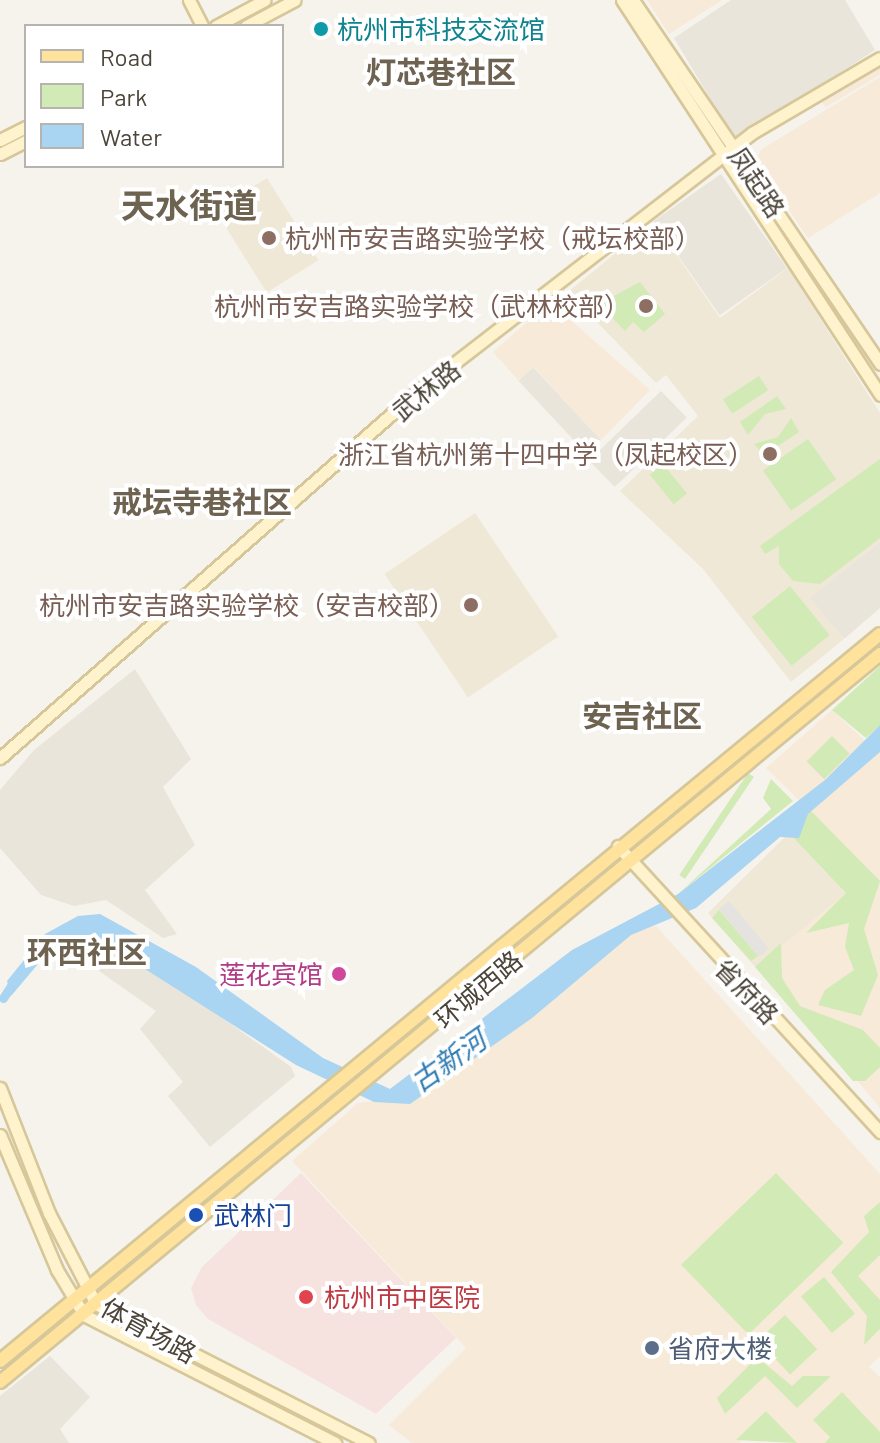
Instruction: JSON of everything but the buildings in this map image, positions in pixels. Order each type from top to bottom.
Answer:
[{"type":"main road","points":[[189,0],[201,24]]},
{"type":"main road","points":[[220,24],[265,0]]},
{"type":"main road","points":[[250,24],[295,0]]},
{"type":"main road","points":[[622,0],[700,113],[721,160],[880,395]]},
{"type":"main road","name":"凤起路","points":[[633,0],[880,364]]},
{"type":"main road","name":"武林路","points":[[0,758],[413,395],[735,149],[880,58]]},
{"type":"main road","points":[[0,140],[24,128]]},
{"type":"main road","points":[[0,154],[24,142]]},
{"type":"main road","name":"环城西路","points":[[0,1361],[618,846],[880,634]]},
{"type":"main road","name":"环城西路","points":[[0,1382],[379,1073],[880,654]]},
{"type":"main road","name":"省府路","points":[[618,846],[686,928],[880,1132]]},
{"type":"main road","name":"体育场路","points":[[0,1088],[86,1290],[96,1304],[369,1443]]},
{"type":"main road","name":"体育场路","points":[[0,1135],[72,1300],[84,1315],[335,1443]]},
{"type":"shaded area","points":[[647,0],[722,0],[669,34]]},
{"type":"shaded area","points":[[731,0],[845,0],[875,50],[735,140],[674,38]]},
{"type":"shaded area","points":[[880,65],[880,75],[826,107],[821,101]]},
{"type":"shaded area","points":[[880,77],[880,193],[808,238],[755,160],[762,149]]},
{"type":"shaded area","points":[[721,174],[787,268],[720,315],[654,221]]},
{"type":"shaded area","name":"杭州市安吉路实验学校（戒坛校部）","points":[[267,178],[318,260],[267,293],[215,210]]},
{"type":"shaded area","name":"浙江省杭州第十四中学（凤起校区）","points":[[654,222],[720,318],[788,268],[880,413],[880,542],[810,598],[844,639],[791,682],[703,569],[620,491],[698,416],[666,375],[656,383],[568,292]]},
{"type":"shaded area","points":[[550,302],[650,390],[601,440],[534,367],[518,380],[493,352]]},
{"type":"shaded area","points":[[533,367],[601,440],[587,454],[518,381]]},
{"type":"shaded area","points":[[661,391],[687,418],[615,487],[589,460]]},
{"type":"shaded area","name":"杭州市安吉路实验学校（安吉校部）","points":[[475,513],[558,637],[468,697],[385,574]]},
{"type":"shaded area","points":[[880,542],[880,608],[844,639],[809,598]]},
{"type":"shaded area","points":[[135,669],[191,759],[163,787],[195,845],[145,890],[177,934],[163,938],[106,900],[74,906],[41,895],[0,848],[0,790],[34,750]]},
{"type":"shaded area","points":[[832,710],[875,750],[880,745],[880,1108],[764,968],[789,833],[810,811],[766,768]]},
{"type":"shaded area","points":[[789,833],[846,893],[755,967],[708,913]]},
{"type":"shaded area","points":[[729,901],[769,948],[759,957],[719,909]]},
{"type":"shaded area","points":[[656,926],[880,1174],[880,1202],[864,1216],[880,1223],[880,1356],[869,1367],[880,1377],[880,1432],[870,1424],[825,1443],[797,1443],[766,1411],[739,1443],[412,1443],[389,1425],[466,1348],[292,1161],[358,1103],[382,1100],[630,930]]},
{"type":"shaded area","points":[[109,937],[291,1067],[295,1076],[210,1147],[168,1096],[183,1082],[140,1029],[156,1011],[92,966]]},
{"type":"shaded area","name":"杭州市中医院","points":[[301,1173],[456,1338],[376,1414],[208,1319],[196,1305],[191,1288],[202,1267]]},
{"type":"shaded area","points":[[50,1356],[90,1397],[60,1429],[69,1443],[0,1443],[0,1396]]},
{"type":"green space","points":[[640,282],[665,314],[644,332],[633,322],[625,331],[599,304]]},
{"type":"green space","points":[[759,376],[768,390],[732,414],[723,399]]},
{"type":"green space","points":[[777,396],[786,409],[765,414],[748,435],[740,422]]},
{"type":"green space","points":[[791,418],[799,432],[764,455],[754,444],[778,437]]},
{"type":"green space","points":[[808,439],[836,479],[791,511],[763,471]]},
{"type":"green space","points":[[880,459],[880,538],[820,584],[793,581],[779,564],[779,546],[765,554],[760,546]]},
{"type":"green space","points":[[663,464],[687,494],[674,504],[650,475]]},
{"type":"green space","points":[[790,586],[830,635],[792,666],[752,617]]},
{"type":"green space","points":[[880,666],[880,725],[866,738],[832,710]]},
{"type":"green space","points":[[832,736],[850,754],[824,779],[807,761]]},
{"type":"green space","points":[[748,773],[754,777],[685,879],[679,875]]},
{"type":"green space","points":[[771,779],[793,801],[678,894],[771,809],[763,798]]},
{"type":"green space","points":[[811,811],[880,881],[864,929],[878,975],[861,1016],[818,1005],[825,990],[854,970],[845,947],[849,923],[806,933],[846,893],[789,833]]},
{"type":"green space","points":[[719,910],[758,956],[751,961],[712,918]]},
{"type":"green space","points":[[781,943],[782,978],[800,1006],[863,1030],[880,1048],[880,1067],[865,1081],[853,1081],[755,967]]},
{"type":"green space","points":[[776,1173],[843,1243],[748,1334],[681,1265]]},
{"type":"green space","points":[[880,1202],[880,1255],[858,1276],[880,1300],[880,1329],[864,1345],[867,1316],[831,1272],[869,1232],[864,1216]]},
{"type":"green space","points":[[824,1277],[855,1314],[832,1333],[801,1296]]},
{"type":"green space","points":[[785,1315],[817,1349],[790,1375],[758,1340]]},
{"type":"green space","points":[[757,1357],[792,1386],[803,1376],[831,1376],[797,1408],[765,1376],[725,1414],[717,1398]]},
{"type":"green space","points":[[842,1392],[880,1432],[880,1443],[825,1443],[830,1437],[813,1420]]},
{"type":"green space","points":[[766,1411],[797,1443],[736,1440]]},
{"type":"water","points":[[880,725],[880,752],[808,814],[799,838],[780,837],[696,908],[631,935],[532,1018],[410,1104],[374,1102],[296,1065],[101,941],[49,951],[11,996],[7,981],[45,934],[78,916],[100,914],[196,967],[323,1058],[390,1089],[572,950],[678,894],[825,780]]},
{"type":"waterway","name":"古新河","points":[[3,998],[16,978]]},
{"type":"place","name":"杭州市科技交流馆","points":[[321,29]]},
{"type":"place","name":"杭州市安吉路实验学校（戒坛校部）","points":[[269,238]]},
{"type":"place","name":"杭州市安吉路实验学校（武林校部）","points":[[646,306]]},
{"type":"place","name":"浙江省杭州第十四中学（凤起校区）","points":[[770,454]]},
{"type":"place","name":"杭州市安吉路实验学校（安吉校部）","points":[[471,605]]},
{"type":"place","name":"莲花宾馆","points":[[339,974]]},
{"type":"place","name":"武林门","points":[[196,1215]]},
{"type":"place","name":"杭州市中医院","points":[[306,1297]]},
{"type":"place","name":"省府大楼","points":[[652,1348]]},
{"type":"district","name":"灯芯巷社区","points":[[441,71]]},
{"type":"district","name":"天水街道","points":[[189,205]]},
{"type":"district","name":"戒坛寺巷社区","points":[[202,501]]},
{"type":"district","name":"安吉社区","points":[[642,715]]},
{"type":"district","name":"环西社区","points":[[87,951]]}]
